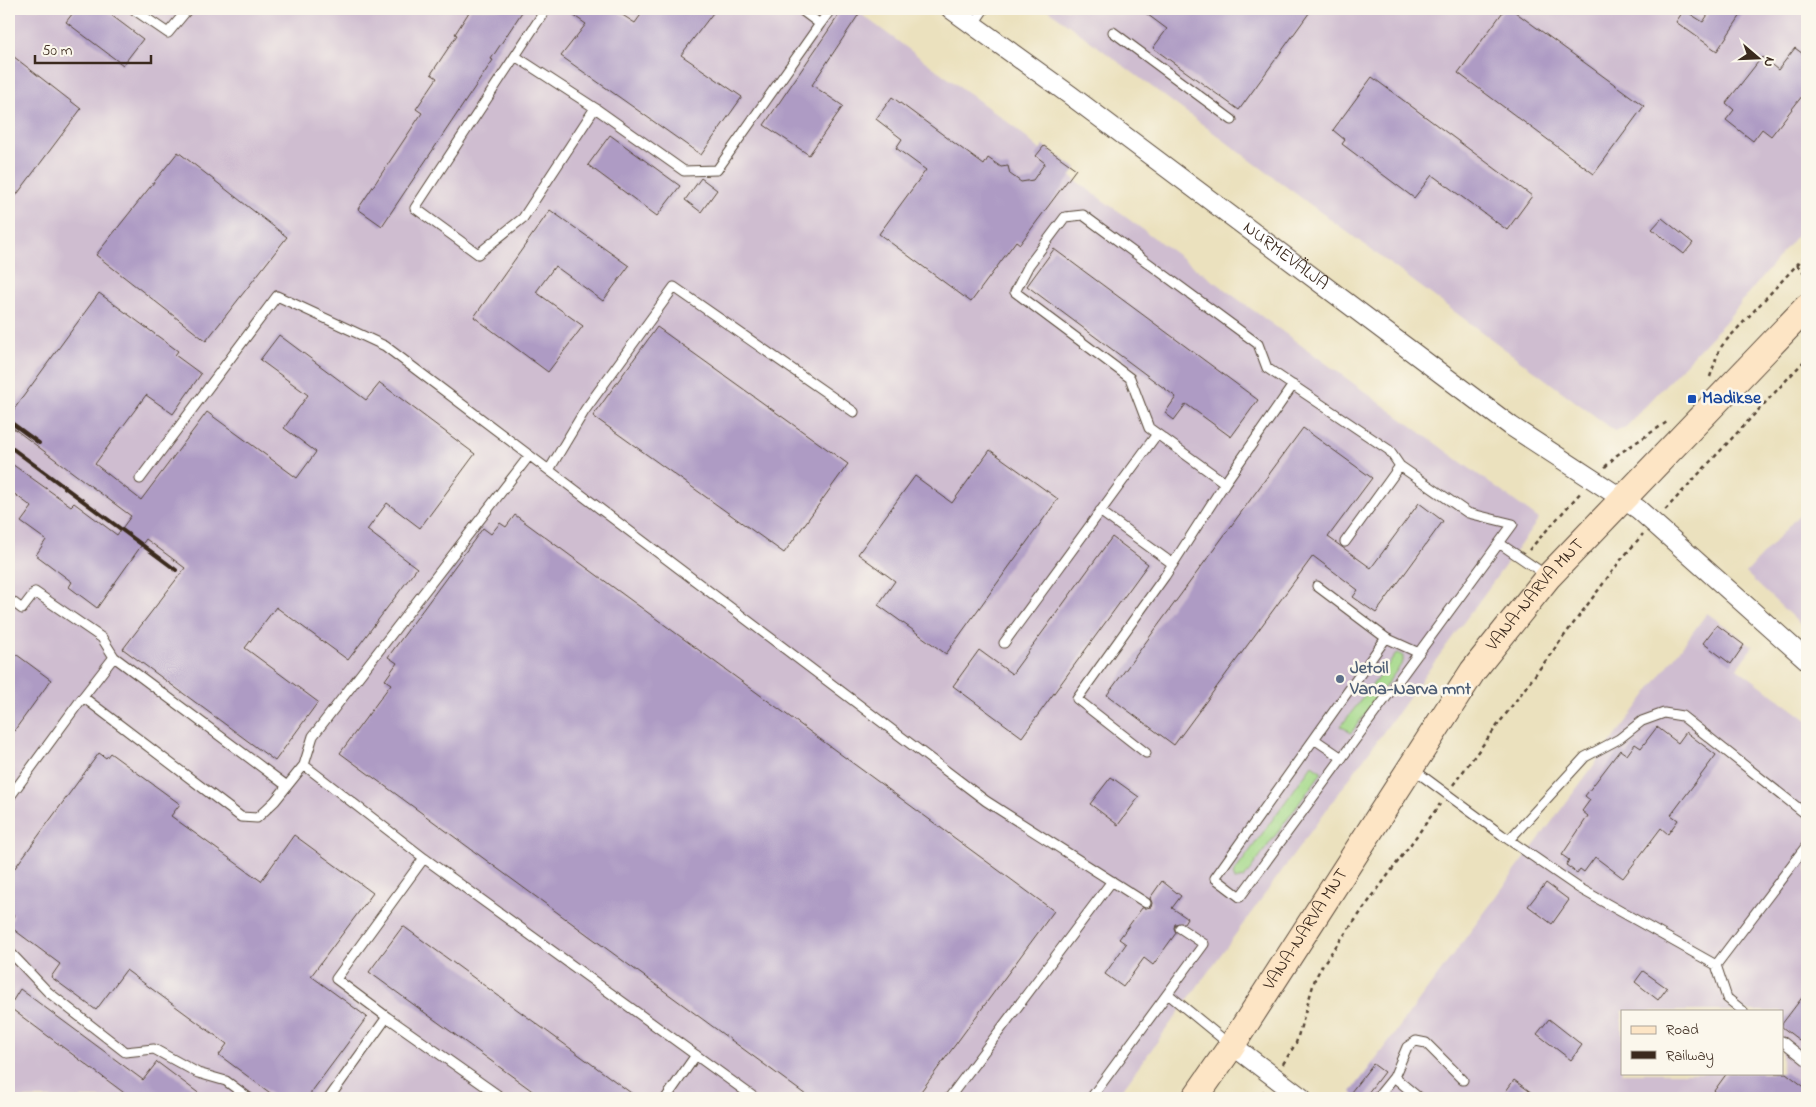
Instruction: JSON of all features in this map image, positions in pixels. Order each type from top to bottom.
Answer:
[{"type":"main road","name":"VANA-NARVA MNT","points":[[1195,1098],[1232,1046],[1473,671],[1548,577],[1807,306]]},
{"type":"street","name":"NURMEVÄLJA","points":[[951,9],[1511,426],[1623,498]]},
{"type":"street","points":[[1623,498],[1638,509],[1807,660]]},
{"type":"street","points":[[1232,1046],[1302,1098]]},
{"type":"lane","points":[[133,9],[168,34],[188,9]]},
{"type":"lane","points":[[546,9],[415,208],[478,254],[523,218],[595,108]]},
{"type":"lane","points":[[800,9],[820,24]]},
{"type":"lane","points":[[515,56],[595,108],[684,171],[717,170],[831,9]]},
{"type":"lane","points":[[974,25],[984,9]]},
{"type":"lane","points":[[1113,32],[1232,120]]},
{"type":"lane","points":[[1225,483],[1149,428],[1130,378],[1016,292],[1029,265],[1065,217],[1083,215],[1107,232],[1258,344],[1267,368],[1389,450],[1400,466],[1468,513],[1513,524],[1240,897],[1215,878],[1386,638]]},
{"type":"lane","points":[[549,470],[585,410],[674,287],[854,412]]},
{"type":"lane","points":[[140,479],[277,296],[385,346],[986,801],[1146,903]]},
{"type":"lane","points":[[1146,753],[1077,699],[1173,564],[1225,483],[1293,385]]},
{"type":"lane","points":[[1004,643],[1157,434]]},
{"type":"lane","points":[[83,697],[241,818],[257,818],[304,765],[313,736],[529,456]]},
{"type":"lane","points":[[1345,542],[1400,466]]},
{"type":"lane","points":[[1100,511],[1173,564]]},
{"type":"lane","points":[[1499,543],[1548,577]]},
{"type":"lane","points":[[1317,586],[1386,638],[1419,653]]},
{"type":"lane","points":[[9,599],[22,609],[35,592],[102,638],[114,657],[287,786]]},
{"type":"lane","points":[[9,798],[114,657]]},
{"type":"lane","points":[[1509,840],[1585,757],[1619,739],[1642,721],[1664,713],[1682,716],[1807,814]]},
{"type":"lane","points":[[1314,739],[1342,758]]},
{"type":"lane","points":[[304,765],[424,858],[755,1098]]},
{"type":"lane","points":[[1410,767],[1509,840],[1579,888],[1716,965],[1727,998],[1742,1010]]},
{"type":"lane","points":[[1716,965],[1807,845]]},
{"type":"lane","points":[[424,858],[336,979],[502,1098]]},
{"type":"lane","points":[[949,1098],[1112,881]]},
{"type":"lane","points":[[1091,1098],[1204,944],[1180,928]]},
{"type":"lane","points":[[9,951],[48,992],[125,1052],[154,1049],[198,1073],[226,1081],[249,1098]]},
{"type":"lane","points":[[1168,994],[1232,1046]]},
{"type":"lane","points":[[329,1098],[387,1017]]},
{"type":"lane","points":[[1378,1098],[1394,1077],[1407,1048],[1416,1041],[1426,1043],[1464,1080]]},
{"type":"lane","points":[[1784,1044],[1807,1061]]},
{"type":"lane","points":[[666,1098],[696,1056]]},
{"type":"lane","points":[[1394,1077],[1419,1098]]},
{"type":"path","points":[[1710,379],[1719,350],[1724,343],[1807,254]]},
{"type":"path","points":[[1797,265],[1807,276]]},
{"type":"path","points":[[1665,510],[1807,358]]},
{"type":"path","points":[[1521,559],[1617,454],[1674,418]]},
{"type":"shaded area","points":[[9,9],[854,9],[1009,123],[1075,180],[1539,519],[1116,1098],[9,1098]]},
{"type":"shaded area","points":[[1047,9],[1807,9],[1807,223],[1725,322],[1624,429],[1615,431]]},
{"type":"shaded area","points":[[1807,506],[1807,631],[1746,573]]},
{"type":"shaded area","points":[[1707,613],[1753,646],[1737,668],[1807,720],[1807,1098],[1653,1098],[1649,1096],[1647,1098],[1359,1098],[1351,1092]]},
{"type":"green space","points":[[1397,653],[1403,656],[1403,662],[1351,733],[1341,726]]},
{"type":"green space","points":[[1312,765],[1322,772],[1244,878],[1235,880],[1233,874]]},
{"type":"building","points":[[76,9],[103,9],[143,39],[123,65],[66,22]]},
{"type":"building","points":[[471,9],[524,9],[491,59],[493,60],[382,226],[358,209],[422,113],[416,109],[437,78],[431,74],[457,35],[455,34]]},
{"type":"building","points":[[564,9],[613,9],[635,23],[645,9],[716,9],[681,55],[742,97],[701,155],[561,56],[586,24]]},
{"type":"building","points":[[843,9],[851,9],[859,14],[812,85],[843,106],[809,155],[764,125]]},
{"type":"building","points":[[1140,9],[1312,9],[1239,110],[1153,48],[1167,29]]},
{"type":"building","points":[[1505,9],[1511,9],[1644,106],[1594,174],[1458,73]]},
{"type":"building","points":[[1712,9],[1745,9],[1717,51],[1676,22],[1684,10],[1703,22]]},
{"type":"building","points":[[1795,48],[1807,57],[1807,80],[1801,87],[1806,91],[1771,136],[1762,129],[1753,141],[1726,120],[1734,110],[1726,103],[1762,57],[1778,70]]},
{"type":"building","points":[[9,53],[81,109],[9,205]]},
{"type":"building","points":[[1372,77],[1532,196],[1507,230],[1432,175],[1414,198],[1342,144],[1345,140],[1333,130]]},
{"type":"building","points":[[892,97],[984,165],[988,158],[1001,167],[1008,166],[1010,174],[1021,182],[1033,180],[1045,163],[1036,156],[1044,146],[1076,169],[1020,244],[1016,241],[971,302],[879,234],[926,170],[896,148],[902,139],[876,119]]},
{"type":"building","points":[[610,135],[680,186],[657,216],[588,165]]},
{"type":"building","points":[[178,152],[287,237],[206,341],[96,255]]},
{"type":"building","points":[[701,178],[717,190],[701,212],[685,200]]},
{"type":"building","points":[[550,210],[629,266],[603,301],[555,266],[536,292],[583,326],[548,372],[474,317]]},
{"type":"building","points":[[1662,218],[1693,243],[1684,254],[1652,229]]},
{"type":"building","points":[[1054,249],[1258,400],[1231,437],[1186,404],[1174,420],[1165,413],[1176,397],[1027,286]]},
{"type":"building","points":[[99,293],[178,351],[175,355],[201,374],[173,414],[146,395],[95,464],[141,500],[207,412],[297,478],[316,452],[284,428],[308,395],[260,360],[279,335],[366,400],[380,383],[475,454],[420,528],[387,503],[367,530],[417,568],[348,660],[276,607],[245,648],[318,702],[275,761],[123,649],[185,568],[146,539],[97,608],[69,587],[72,582],[36,555],[46,540],[21,522],[32,507],[9,490],[9,462],[71,506],[74,503],[117,535],[131,516],[9,425],[9,416]]},
{"type":"building","points":[[657,327],[848,464],[784,553],[593,416]]},
{"type":"building","points":[[1303,428],[1372,478],[1328,537],[1371,568],[1419,503],[1443,521],[1376,613],[1353,597],[1358,590],[1313,556],[1174,745],[1107,695]]},
{"type":"building","points":[[990,450],[1058,499],[946,654],[878,605],[895,581],[858,554],[915,476],[952,503]]},
{"type":"building","points":[[515,515],[1054,911],[916,1098],[810,1098],[340,753],[391,684],[385,680],[397,663],[388,657],[483,528],[491,534],[500,523],[506,527]]},
{"type":"building","points":[[1112,537],[1148,564],[1022,737],[953,686],[979,650],[1012,674]]},
{"type":"building","points":[[1717,625],[1744,645],[1731,664],[1703,643]]},
{"type":"building","points":[[9,649],[51,680],[9,738]]},
{"type":"building","points":[[1657,727],[1678,743],[1686,732],[1716,755],[1671,815],[1678,820],[1668,834],[1661,828],[1623,878],[1595,857],[1584,872],[1580,869],[1577,873],[1566,865],[1569,860],[1562,855],[1588,816],[1582,811],[1590,800],[1585,796],[1620,750],[1627,755],[1635,744],[1641,748]]},
{"type":"building","points":[[99,753],[106,758],[110,753],[180,804],[171,816],[261,881],[294,835],[373,893],[311,976],[367,1017],[307,1098],[277,1098],[219,1055],[227,1044],[126,970],[96,1010],[51,977],[60,964],[9,926],[14,916],[9,912],[9,876]]},
{"type":"building","points":[[1111,777],[1139,797],[1118,825],[1090,804]]},
{"type":"building","points":[[1162,881],[1181,896],[1172,908],[1187,918],[1184,923],[1175,924],[1176,933],[1153,965],[1144,958],[1123,987],[1105,974],[1126,944],[1119,939],[1142,908],[1151,907],[1150,898]]},
{"type":"building","points":[[1546,883],[1569,900],[1552,924],[1528,906]]},
{"type":"building","points":[[403,926],[638,1098],[542,1098],[369,972]]},
{"type":"building","points":[[1643,971],[1667,988],[1658,1000],[1635,982]]},
{"type":"building","points":[[20,989],[143,1080],[157,1062],[205,1098],[131,1098],[9,1007]]},
{"type":"building","points":[[1807,991],[1807,1046],[1784,1029],[1784,1021]]},
{"type":"building","points":[[1549,1019],[1582,1045],[1571,1060],[1537,1034]]},
{"type":"building","points":[[1373,1064],[1384,1072],[1364,1098],[1359,1098],[1351,1092]]},
{"type":"building","points":[[1786,1073],[1807,1089],[1807,1098],[1724,1098],[1714,1091],[1726,1074]]},
{"type":"building","points":[[1514,1080],[1539,1098],[1501,1098]]},
{"type":"railway","points":[[9,421],[39,443]]},
{"type":"railway","points":[[9,446],[176,570]]},
{"type":"place","name":"Madikse","points":[[1692,399]]},
{"type":"place","name":"Jetoil Vana-Narva mnt","points":[[1340,679]]}]
